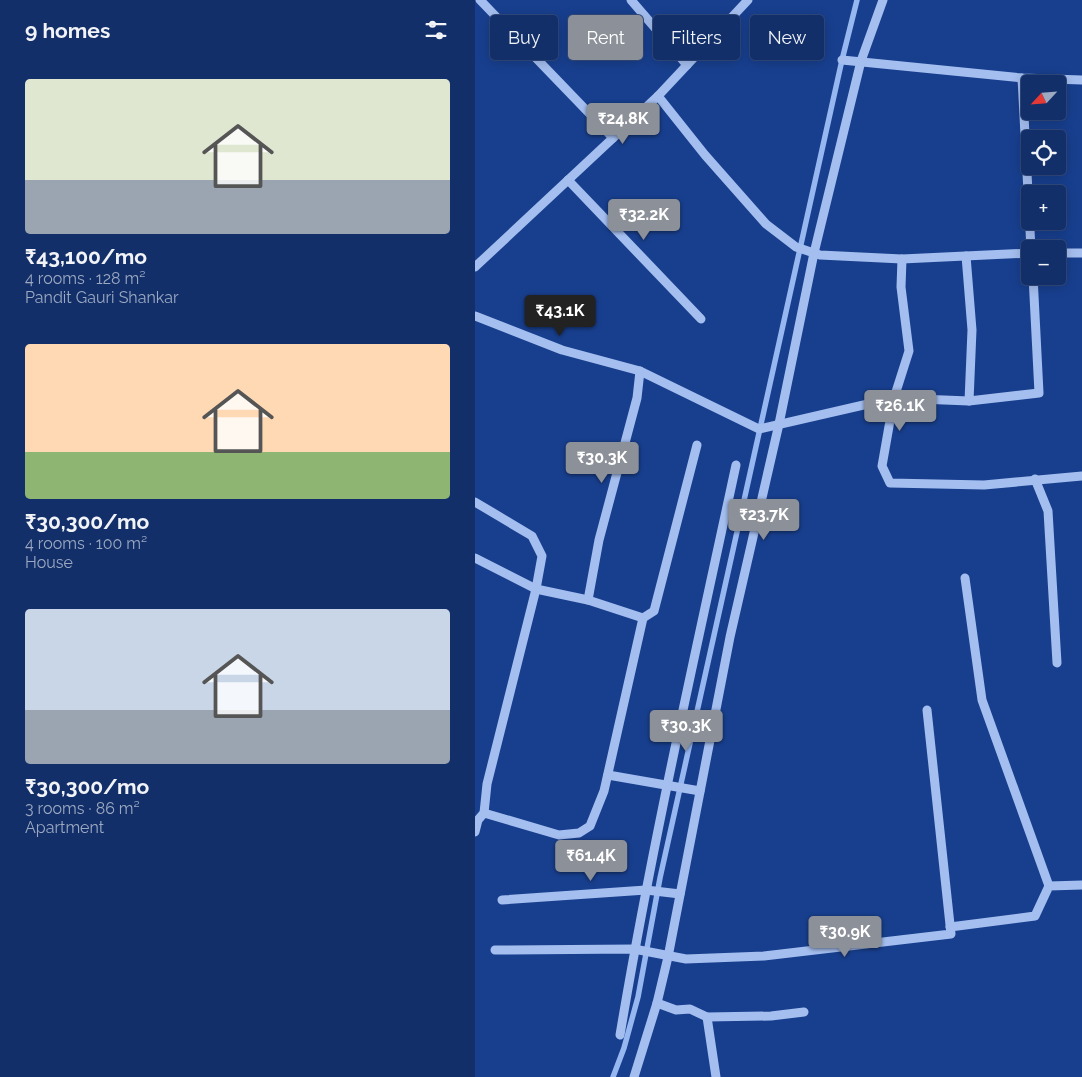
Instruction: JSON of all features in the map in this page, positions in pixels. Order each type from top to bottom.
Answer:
[{"type":"street","points":[[481,0],[613,138]]},
{"type":"street","points":[[631,0],[687,65]]},
{"type":"street","points":[[475,267],[658,96],[748,0]]},
{"type":"street","points":[[634,1077],[657,1003],[668,957],[730,637],[779,424],[814,253],[861,62],[883,0]]},
{"type":"street","points":[[841,60],[1021,78]]},
{"type":"street","points":[[1066,79],[1082,80]]},
{"type":"street","points":[[658,96],[705,155],[766,224],[796,247],[814,253],[901,259],[1021,253]]},
{"type":"street","points":[[1024,120],[1031,240]]},
{"type":"street","points":[[568,180],[701,319]]},
{"type":"street","points":[[1066,253],[1082,253]]},
{"type":"street","points":[[966,256],[972,330],[969,401]]},
{"type":"street","points":[[901,259],[901,287],[909,351],[893,398],[882,466],[891,483],[984,484],[1082,476]]},
{"type":"street","points":[[475,316],[562,350],[640,371],[759,429],[893,398],[969,401],[1039,392],[1033,285]]},
{"type":"street","points":[[588,600],[599,540],[637,398],[640,371]]},
{"type":"street","points":[[484,813],[559,835],[579,833],[590,826],[608,776],[643,618],[654,611],[697,445]]},
{"type":"street","points":[[619,1035],[634,949],[667,787],[736,465]]},
{"type":"street","points":[[1035,479],[1048,511],[1057,663]]},
{"type":"street","points":[[475,502],[532,536],[542,556],[487,784],[484,813],[478,820],[475,832]]},
{"type":"street","points":[[475,558],[535,589],[588,600],[643,618]]},
{"type":"street","points":[[950,927],[1035,916],[1049,886],[982,700],[965,578]]},
{"type":"street","points":[[495,950],[634,949],[686,959],[764,956],[951,934],[927,710]]},
{"type":"street","points":[[608,776],[700,792]]},
{"type":"street","points":[[1049,886],[1082,885]]},
{"type":"street","points":[[502,900],[646,890],[680,894]]},
{"type":"street","points":[[657,1003],[676,1010],[690,1009],[707,1017],[771,1016],[804,1012]]},
{"type":"street","points":[[707,1017],[716,1077]]},
{"type":"waterway","points":[[613,1077],[624,1048],[638,997],[660,878],[842,60],[857,0]]}]
